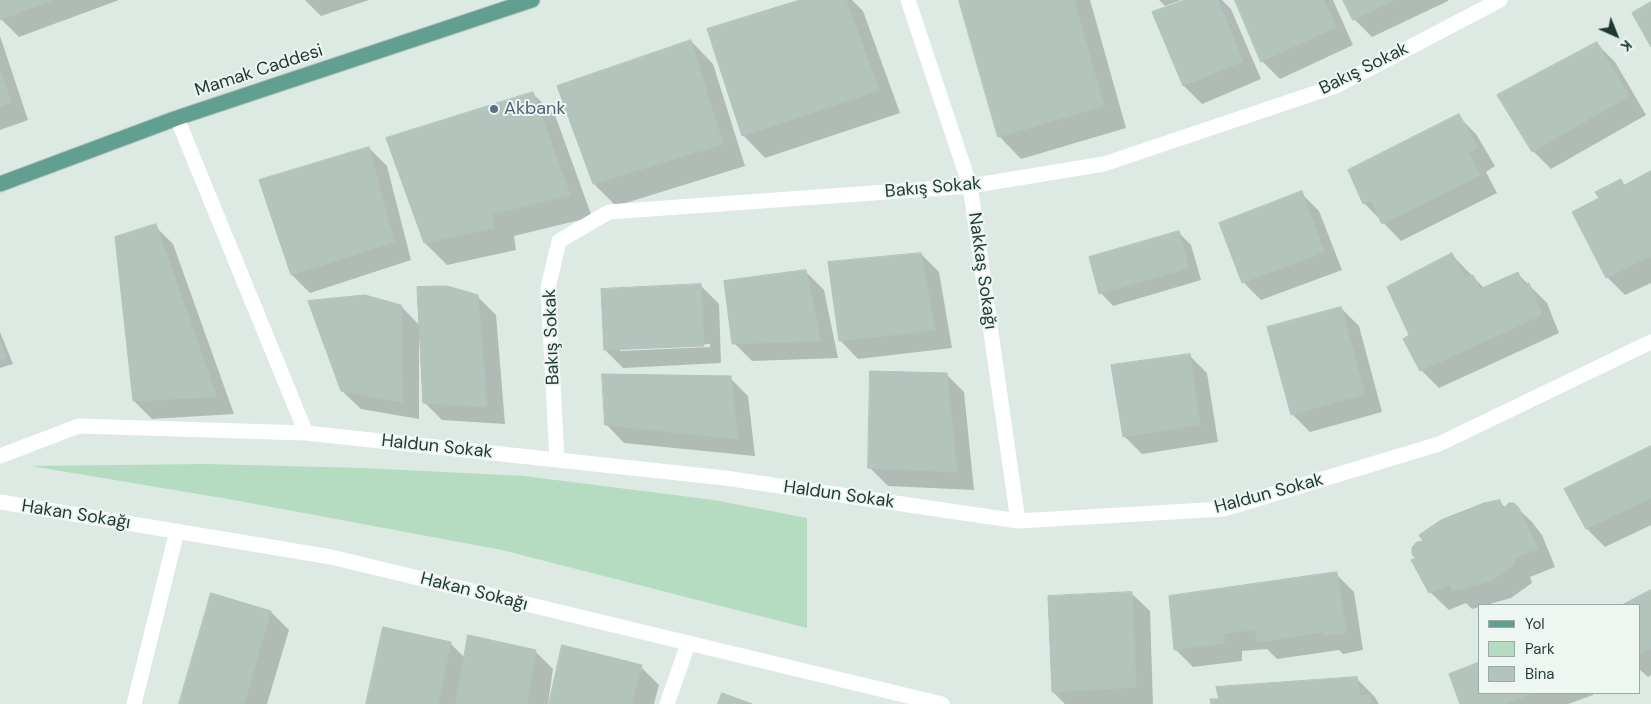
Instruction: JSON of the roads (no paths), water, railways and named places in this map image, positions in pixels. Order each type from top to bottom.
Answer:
[{"type":"main road","name":"Mamak Caddesi","points":[[0,184],[177,118],[532,0]]},
{"type":"street","name":"Nakkaş Sokağı","points":[[908,0],[970,186],[1018,522]]},
{"type":"street","name":"Bakış Sokak","points":[[558,460],[548,288],[559,241],[609,212],[970,186],[1104,164],[1336,86],[1500,0]]},
{"type":"street","points":[[177,118],[306,433]]},
{"type":"street","name":"Haldun Sokak","points":[[0,456],[79,426],[306,433],[725,478],[1018,522],[1224,509],[1439,444],[1651,342]]},
{"type":"street","name":"Hakan Sokağı","points":[[0,502],[331,557],[942,704]]},
{"type":"street","points":[[134,704],[177,531]]},
{"type":"street","points":[[667,704],[688,644]]},
{"type":"place","name":"Akbank","points":[[494,109]]}]
